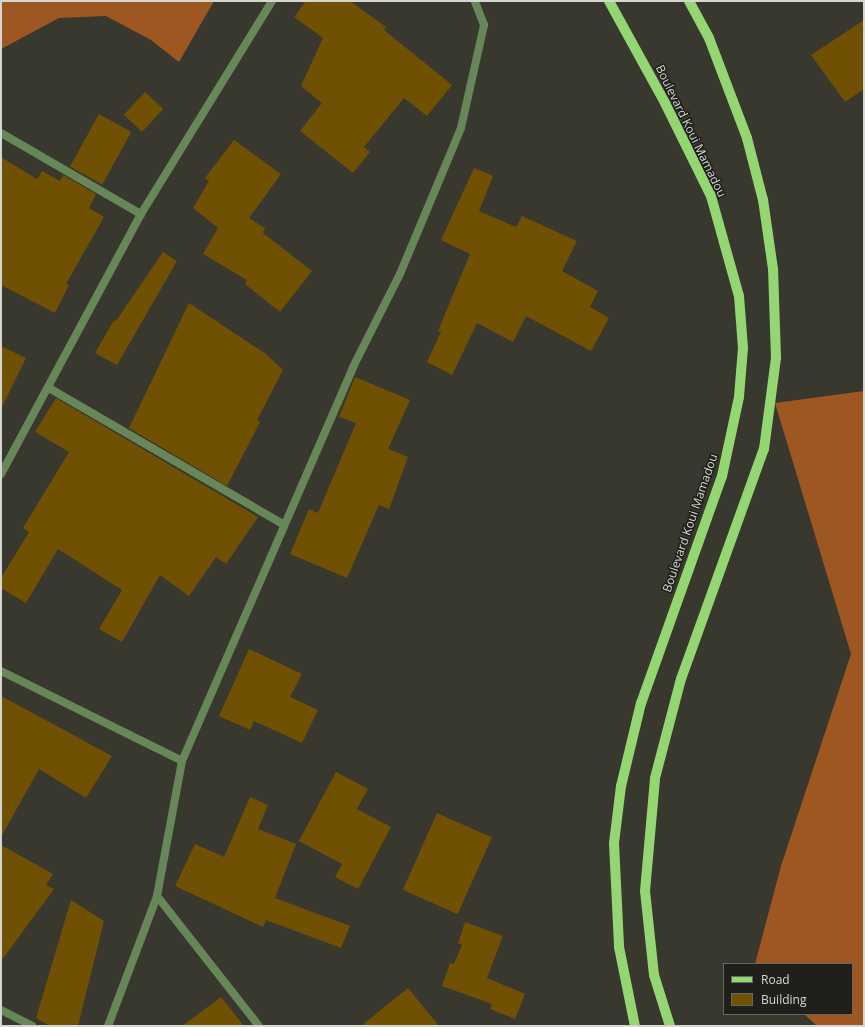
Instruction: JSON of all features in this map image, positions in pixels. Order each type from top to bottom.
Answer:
[{"type":"main road","name":"Boulevard Koui Mamadou","points":[[609,1],[665,103],[711,196],[739,296],[744,348],[739,397],[722,476],[641,703],[621,786],[614,843],[619,947],[635,1026]]},
{"type":"main road","points":[[670,1026],[654,975],[644,891],[654,778],[681,679],[764,449],[776,358],[773,269],[763,200],[747,138],[710,38],[689,1]]},
{"type":"street","points":[[1,474],[142,214],[272,1]]},
{"type":"street","points":[[108,1026],[157,896],[182,761],[353,367],[400,274],[461,128],[484,25],[475,1]]},
{"type":"street","points":[[1,133],[142,214]]},
{"type":"street","points":[[49,388],[284,525]]},
{"type":"street","points":[[1,671],[182,761]]},
{"type":"street","points":[[157,896],[259,1026]]},
{"type":"street","points":[[1,1010],[32,1026]]},
{"type":"shaded area","points":[[1,1],[214,1],[179,62],[151,40],[106,16],[59,18],[1,49]]},
{"type":"shaded area","points":[[864,391],[864,1026],[817,1026],[805,1015],[853,1015],[853,963],[755,963],[781,866],[851,654],[775,403]]},
{"type":"building","points":[[306,1],[350,1],[386,27],[384,30],[452,85],[427,116],[404,98],[364,147],[370,152],[353,173],[300,131],[322,103],[301,86],[323,38],[294,17]]},
{"type":"building","points":[[864,20],[864,89],[845,102],[811,55]]},
{"type":"building","points":[[145,92],[163,109],[142,132],[124,115]]},
{"type":"building","points":[[99,114],[131,132],[102,184],[70,166]]},
{"type":"building","points":[[234,140],[281,174],[249,218],[265,228],[263,233],[312,271],[280,312],[245,284],[247,280],[203,254],[218,228],[193,208],[209,181],[205,178]]},
{"type":"building","points":[[1,157],[37,179],[42,171],[60,181],[63,175],[96,194],[89,208],[104,217],[66,284],[69,285],[55,313],[1,285]]},
{"type":"building","points":[[474,168],[493,176],[479,211],[516,227],[522,216],[577,241],[562,271],[598,291],[590,307],[609,318],[591,351],[526,316],[513,342],[477,323],[452,375],[427,362],[441,332],[438,331],[470,254],[441,240]]},
{"type":"building","points":[[163,252],[177,261],[117,365],[95,353],[114,320],[116,321]]},
{"type":"building","points":[[189,303],[266,354],[283,370],[257,420],[260,422],[227,486],[129,428]]},
{"type":"building","points":[[1,346],[26,358],[1,409]]},
{"type":"building","points":[[355,377],[410,400],[388,449],[408,457],[389,509],[379,505],[347,578],[290,554],[309,509],[318,513],[356,423],[339,417]]},
{"type":"building","points":[[56,398],[258,517],[226,564],[216,557],[189,596],[160,575],[122,642],[99,629],[122,590],[58,549],[26,603],[1,588],[1,578],[29,532],[23,528],[69,452],[35,432]]},
{"type":"building","points":[[249,649],[302,674],[290,697],[318,710],[302,743],[254,721],[250,730],[219,716]]},
{"type":"building","points":[[1,696],[112,756],[86,798],[39,769],[1,837]]},
{"type":"building","points":[[336,772],[368,789],[357,809],[391,827],[358,889],[335,877],[342,864],[299,841]]},
{"type":"building","points":[[250,797],[268,805],[258,829],[296,844],[275,898],[350,926],[341,948],[266,920],[263,927],[175,886],[195,844],[224,857]]},
{"type":"building","points":[[437,813],[492,837],[458,914],[403,890]]},
{"type":"building","points":[[1,845],[53,874],[46,885],[54,889],[1,961]]},
{"type":"building","points":[[71,900],[104,921],[78,1026],[50,1026],[36,1018]]},
{"type":"building","points":[[465,922],[503,936],[487,978],[525,994],[515,1019],[490,1009],[492,1004],[442,986],[450,963],[454,964],[462,945],[458,943]]},
{"type":"building","points":[[408,988],[439,1026],[361,1026]]},
{"type":"building","points":[[221,997],[244,1026],[182,1026]]}]
